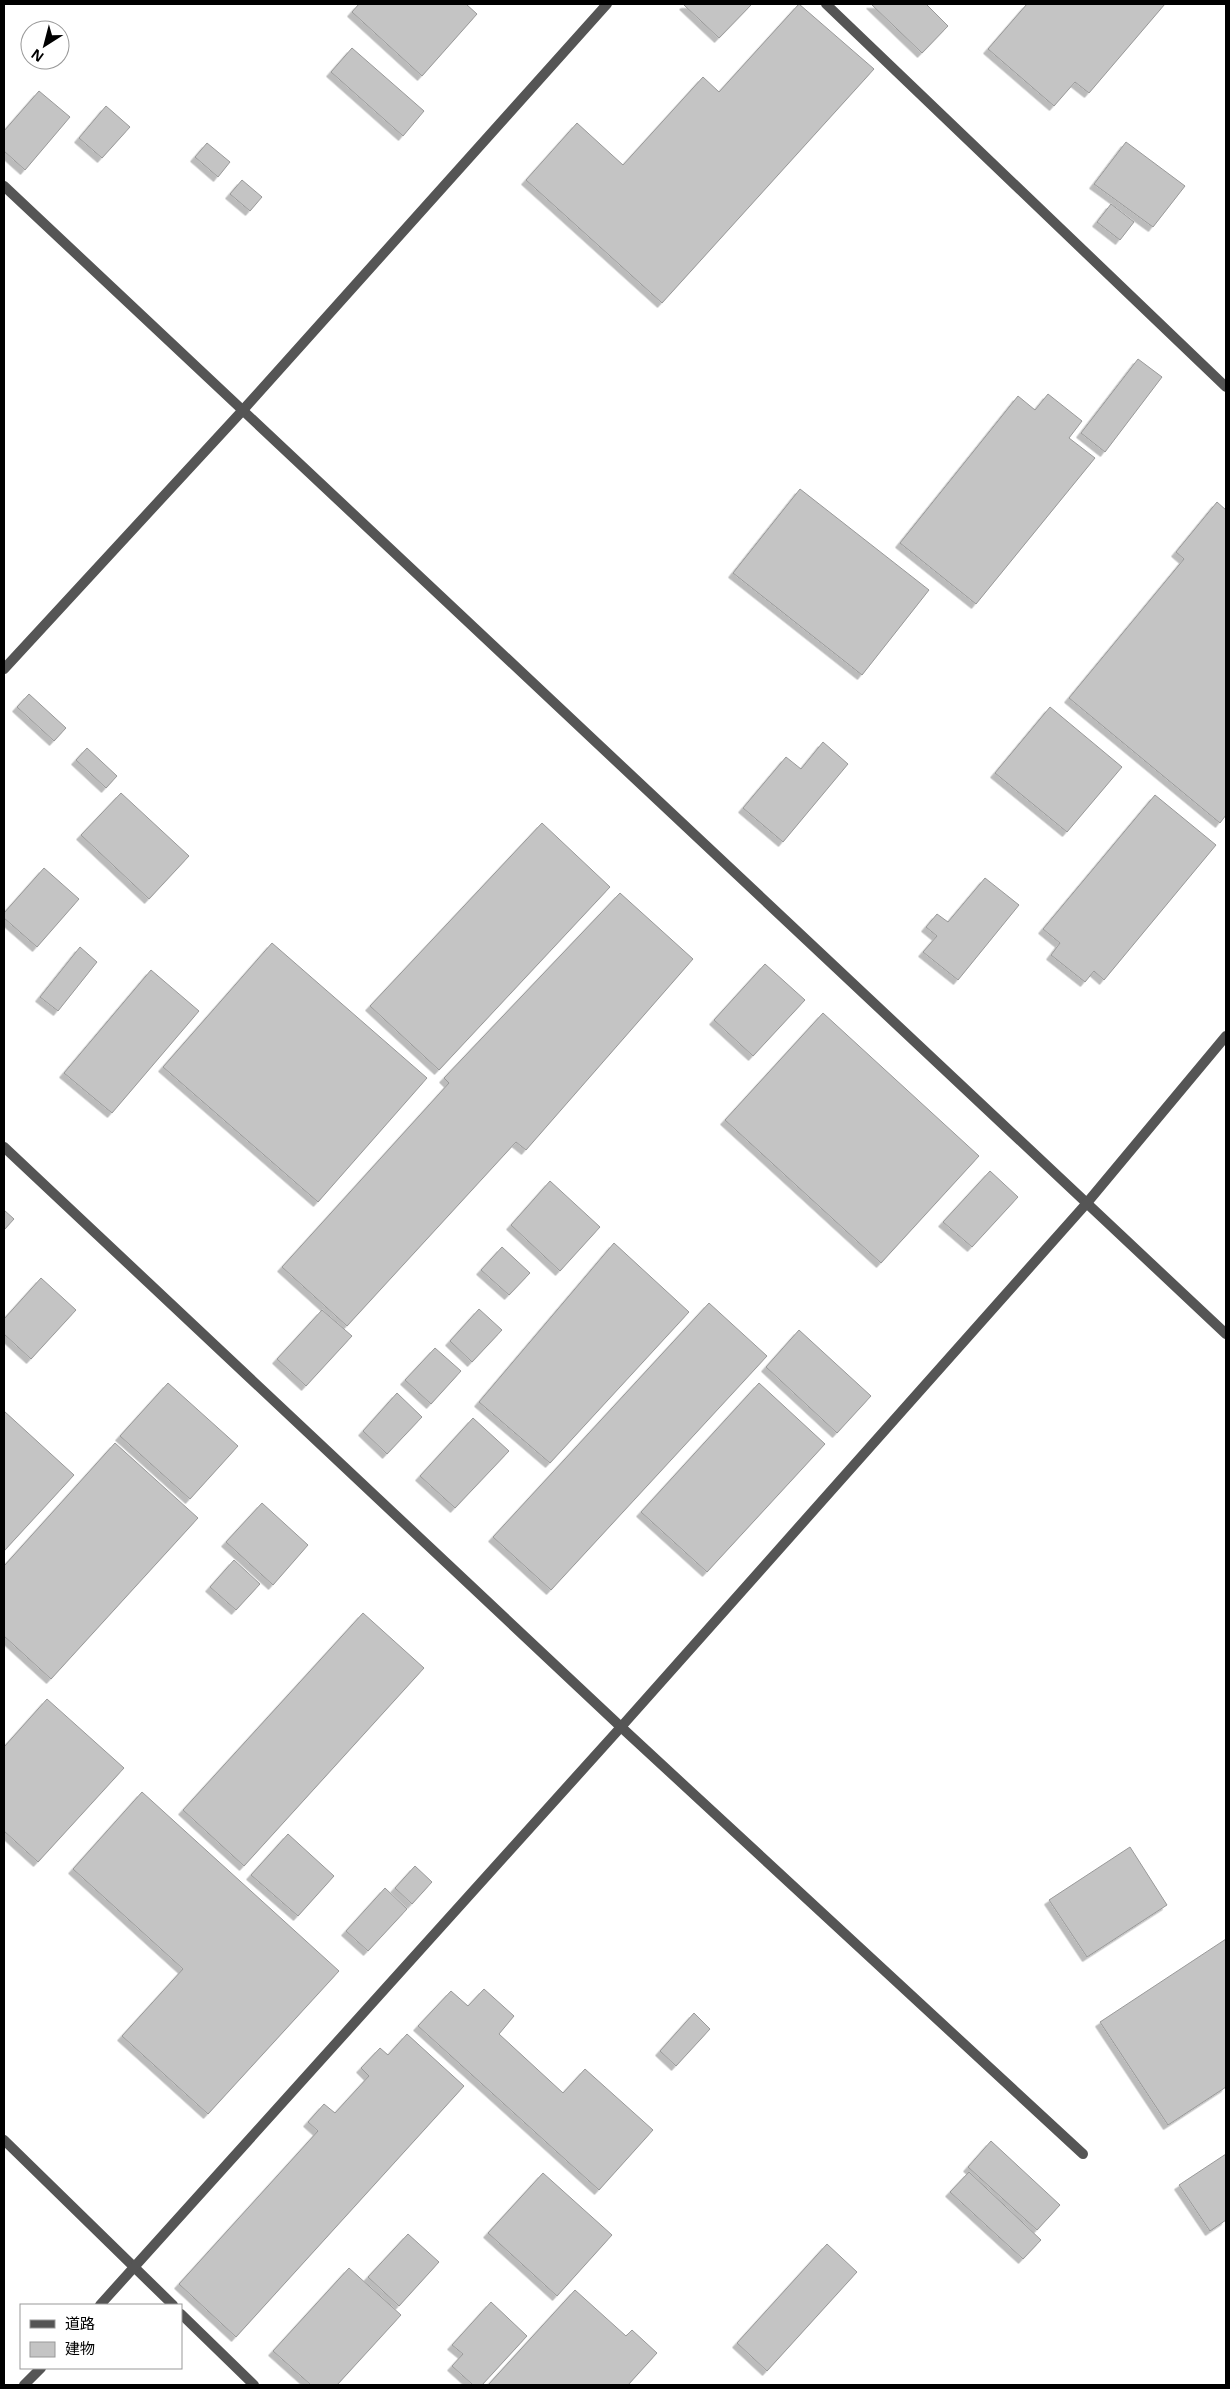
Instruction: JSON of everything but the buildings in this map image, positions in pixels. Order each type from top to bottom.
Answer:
[{"type":"street","points":[[4,669],[243,410],[607,4]]},
{"type":"street","points":[[826,4],[1226,387]]},
{"type":"street","points":[[4,186],[1226,1334]]},
{"type":"street","points":[[101,2304],[621,1727],[1086,1204],[1226,1036]]},
{"type":"street","points":[[4,1147],[621,1727],[1083,2154]]},
{"type":"street","points":[[4,2140],[172,2304]]},
{"type":"street","points":[[182,2315],[254,2385]]},
{"type":"street","points":[[24,2385],[40,2369]]}]
